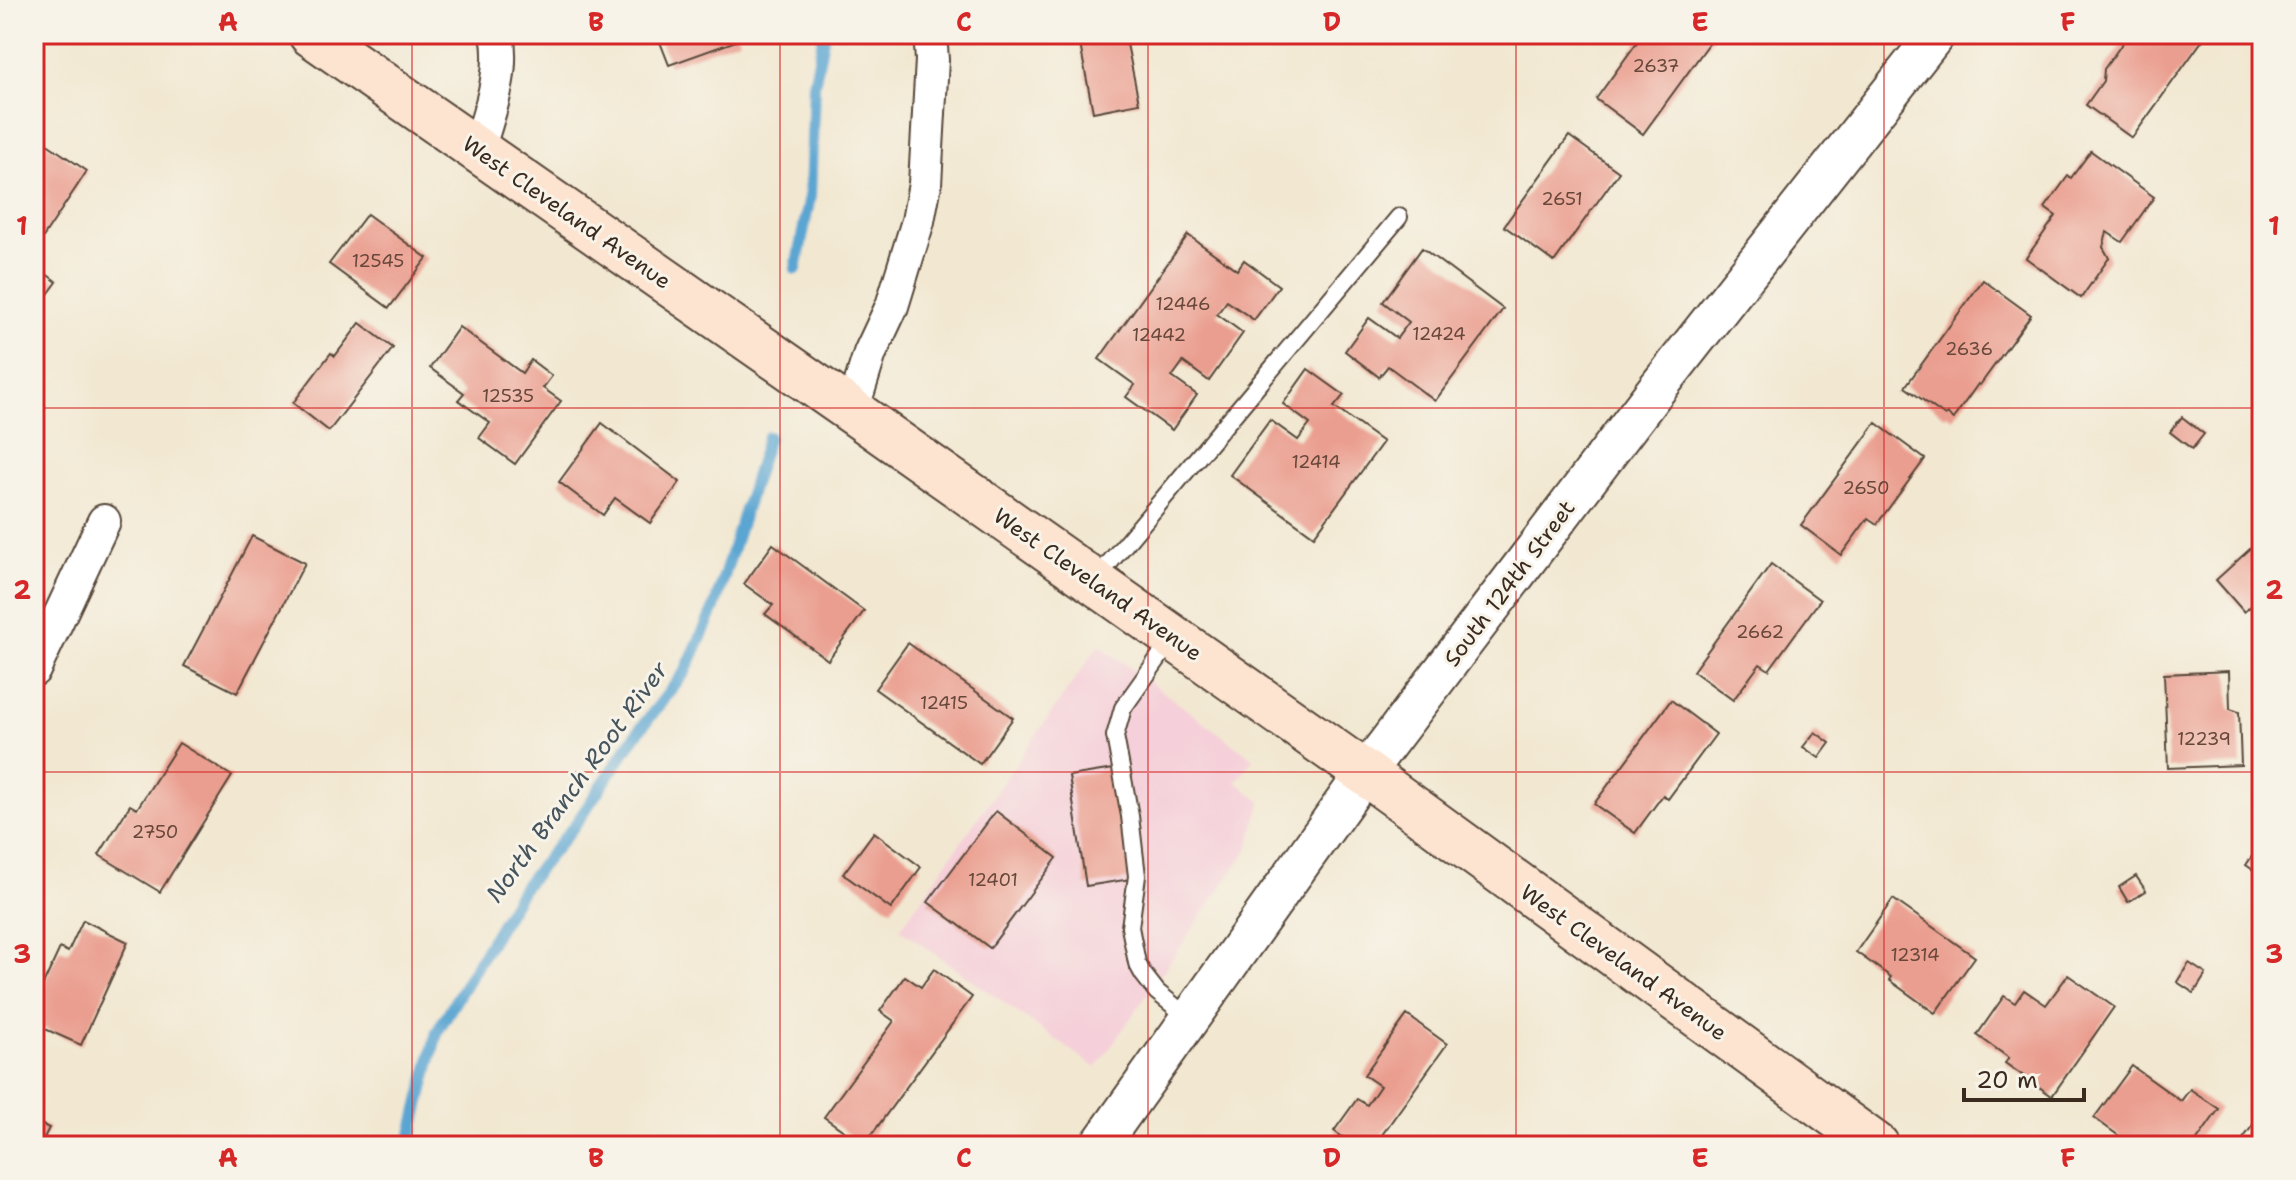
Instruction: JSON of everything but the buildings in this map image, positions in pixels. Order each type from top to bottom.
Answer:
[{"type":"main road","name":"West Cleveland Avenue","points":[[311,34],[1365,773],[1877,1146]]},
{"type":"street","points":[[478,150],[496,89],[497,34]]},
{"type":"street","points":[[852,411],[870,353],[892,306],[918,221],[925,184],[932,60],[930,34]]},
{"type":"street","name":"South 124th Street","points":[[1099,1146],[1365,773],[1642,408],[1936,34]]},
{"type":"street","points":[[34,670],[104,521]]},
{"type":"lane","points":[[1094,581],[1399,217]]},
{"type":"lane","points":[[1173,638],[1123,708],[1115,736],[1137,876],[1130,927],[1137,963],[1157,992],[1190,1019]]},
{"type":"shaded area","points":[[1099,645],[1254,759],[1236,782],[1261,802],[1248,849],[1096,1068],[900,929]]},
{"type":"waterway","name":"North Branch Root River","points":[[796,269],[810,196],[814,85],[824,34]]},
{"type":"waterway","name":"North Branch Root River","points":[[409,1146],[437,1032],[522,889],[575,825],[638,732],[685,672],[714,608],[768,437]]}]
